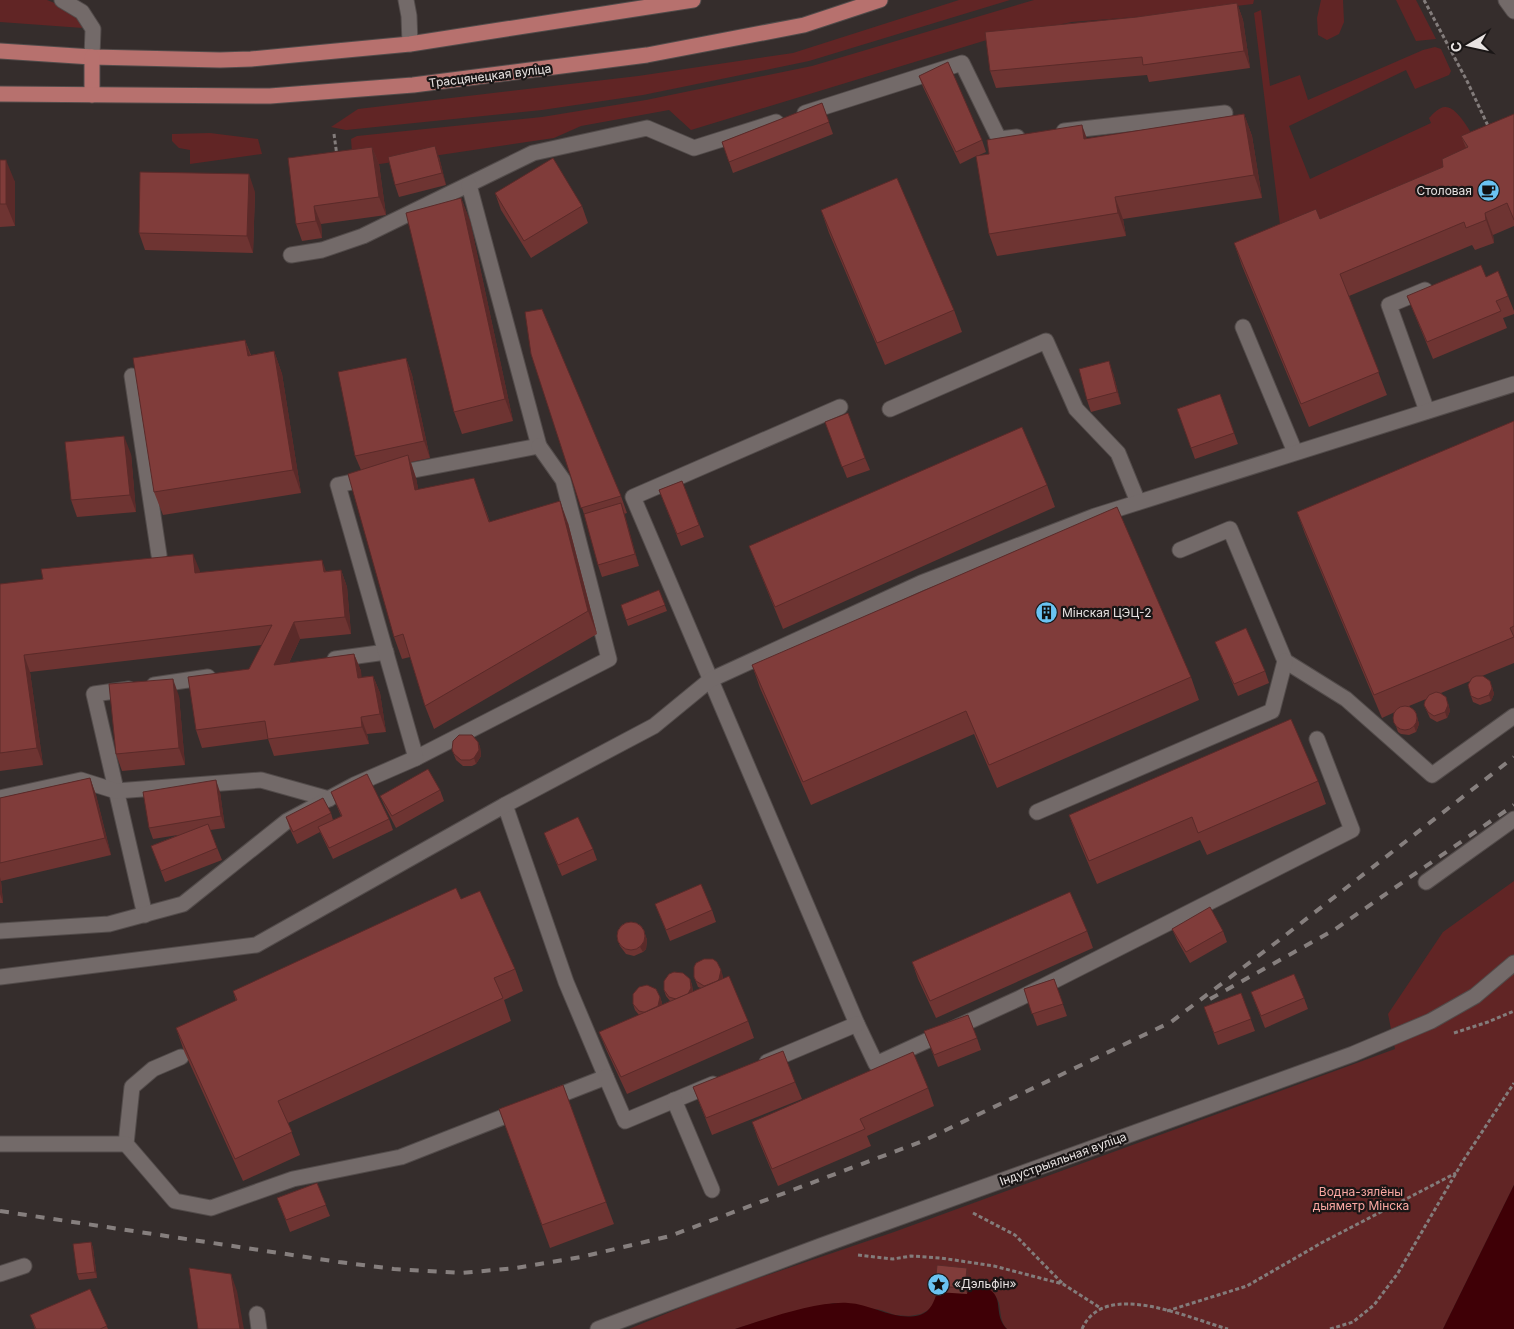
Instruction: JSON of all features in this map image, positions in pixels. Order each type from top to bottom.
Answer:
[{"type":"main road","points":[[0,51],[92,57],[251,59],[410,44],[693,0]]},
{"type":"main road","name":"Трасцянецкая вуліца","points":[[0,94],[270,96],[413,85],[647,55],[804,25],[880,0]]},
{"type":"main road","points":[[92,57],[92,95]]},
{"type":"street","points":[[62,0],[82,12],[93,29],[92,57]]},
{"type":"street","points":[[406,0],[409,16],[410,44]]},
{"type":"street","points":[[1506,0],[1514,11]]},
{"type":"street","points":[[290,256],[322,250],[363,236],[533,153],[647,128],[694,148],[962,63],[999,139],[1028,136]]},
{"type":"street","points":[[1048,133],[1225,113]]},
{"type":"street","points":[[0,931],[109,924],[184,904],[287,821],[354,785],[416,758],[609,659],[563,480],[539,446],[469,185]]},
{"type":"street","points":[[1427,411],[1389,306],[1442,283]]},
{"type":"street","points":[[1243,327],[1295,452]]},
{"type":"street","points":[[890,409],[1046,341],[1076,409],[1118,453],[1138,502]]},
{"type":"street","points":[[132,376],[159,555]]},
{"type":"street","points":[[0,977],[256,945],[505,805],[654,726],[710,680],[921,583],[1095,516],[1514,384]]},
{"type":"street","points":[[840,407],[633,497],[857,1024],[876,1064],[1020,998],[1352,830],[1317,739]]},
{"type":"street","points":[[416,758],[338,485],[539,446]]},
{"type":"street","points":[[1180,550],[1230,530],[1285,661],[1346,698],[1432,775],[1514,716]]},
{"type":"street","points":[[317,662],[386,652]]},
{"type":"street","points":[[1037,812],[1272,711],[1285,661]]},
{"type":"street","points":[[146,914],[94,694],[226,675]]},
{"type":"street","points":[[0,798],[81,780],[116,791],[261,780],[329,799]]},
{"type":"street","points":[[505,805],[566,982],[626,1121],[729,1077]]},
{"type":"street","points":[[1426,882],[1514,819]]},
{"type":"street","name":"Індустрыяльная вуліца","points":[[598,1329],[823,1245],[1353,1054],[1431,1021],[1474,996],[1514,963]]},
{"type":"street","points":[[757,1066],[857,1024]]},
{"type":"street","points":[[181,1057],[153,1070],[132,1087],[126,1144],[175,1201],[211,1208],[293,1179],[401,1157],[606,1077]]},
{"type":"street","points":[[674,1100],[712,1190]]},
{"type":"street","points":[[0,1144],[126,1144]]},
{"type":"street","points":[[0,1274],[24,1266]]},
{"type":"path","points":[[1424,0],[1467,81],[1490,130]]},
{"type":"path","points":[[334,134],[338,161]]},
{"type":"path","points":[[1330,1329],[1353,1322],[1374,1305],[1398,1273],[1456,1173],[1514,1082]]},
{"type":"path","points":[[1167,1311],[1247,1286],[1323,1242],[1456,1173]]},
{"type":"path","points":[[967,1210],[1015,1234],[1064,1284],[1102,1309]]},
{"type":"path","points":[[823,1245],[840,1253],[893,1259],[911,1256],[941,1258],[994,1266],[1064,1284]]},
{"type":"path","points":[[1082,1329],[1086,1319],[1102,1309],[1115,1304],[1134,1303],[1228,1329]]},
{"type":"green space","points":[[0,0],[47,0],[75,11],[83,28],[0,22]]},
{"type":"green space","points":[[959,0],[1010,0],[809,61],[643,95],[542,110],[346,130],[331,127],[358,109],[638,76],[793,53]]},
{"type":"green space","points":[[1034,0],[1254,0],[1253,4],[1160,15],[1072,22],[990,39],[691,130],[669,110],[581,126],[554,138],[353,168],[351,139],[357,136],[542,117],[646,100],[812,66]]},
{"type":"green space","points":[[1321,0],[1343,0],[1344,22],[1339,34],[1327,40],[1318,35],[1317,18]]},
{"type":"green space","points":[[1396,0],[1416,0],[1436,39],[1416,41]]},
{"type":"green space","points":[[1261,10],[1270,86],[1300,75],[1308,100],[1423,50],[1435,47],[1441,49],[1451,71],[1449,75],[1415,89],[1406,70],[1289,126],[1310,179],[1431,123],[1429,118],[1443,107],[1450,108],[1456,112],[1482,153],[1283,249],[1254,13]]},
{"type":"green space","points":[[210,133],[258,139],[262,154],[190,164],[190,150],[179,148],[172,141],[172,134]]},
{"type":"green space","name":"Водна-зялёны дыяметр Мінска","points":[[1514,881],[1514,1185],[1443,1329],[1007,1329],[1003,1323],[999,1303],[994,1294],[982,1285],[968,1283],[937,1292],[935,1301],[930,1309],[921,1314],[909,1316],[834,1303],[770,1318],[735,1329],[629,1329],[721,1291],[894,1232],[1395,1049],[1388,1014],[1443,932]]},
{"type":"shaded area","points":[[1514,1185],[1514,1329],[1443,1329]]},
{"type":"shaded area","points":[[969,1274],[968,1283],[991,1290],[995,1295],[1002,1322],[1007,1329],[735,1329],[806,1308],[835,1303],[857,1304],[893,1315],[911,1317],[920,1315],[929,1309],[937,1292]]},
{"type":"building","points":[[1237,3],[1244,51],[1143,65],[1142,57],[990,71],[985,32],[1137,17]]},
{"type":"building","points":[[948,62],[982,140],[956,152],[919,76]]},
{"type":"building","points":[[822,103],[829,122],[729,162],[722,142]]},
{"type":"building","points":[[1244,114],[1254,175],[1115,197],[1118,213],[989,234],[976,156],[989,154],[987,140],[1082,125],[1084,139]]},
{"type":"building","points":[[1514,114],[1514,220],[1507,203],[1485,213],[1486,220],[1466,228],[1464,222],[1340,274],[1379,372],[1301,404],[1234,243],[1316,209],[1320,219],[1443,167],[1442,159],[1468,147],[1461,136]]},
{"type":"building","points":[[435,146],[442,173],[395,185],[388,157]]},
{"type":"building","points":[[372,147],[379,197],[314,206],[316,221],[296,224],[288,158]]},
{"type":"building","points":[[553,158],[582,206],[524,241],[495,193]]},
{"type":"building","points":[[0,160],[6,160],[6,204],[0,204]]},
{"type":"building","points":[[140,172],[249,174],[247,236],[139,233]]},
{"type":"building","points":[[897,178],[954,310],[877,343],[821,210]]},
{"type":"building","points":[[461,198],[505,399],[454,412],[406,213]]},
{"type":"building","points":[[1481,265],[1486,277],[1498,271],[1508,296],[1496,301],[1501,311],[1427,342],[1407,296]]},
{"type":"building","points":[[542,309],[621,496],[581,508],[531,354],[525,312]]},
{"type":"building","points":[[245,340],[248,356],[274,351],[293,470],[154,492],[133,358]]},
{"type":"building","points":[[406,358],[424,441],[355,456],[338,372]]},
{"type":"building","points":[[1109,361],[1117,392],[1087,400],[1079,369]]},
{"type":"building","points":[[1220,394],[1234,433],[1191,448],[1177,409]]},
{"type":"building","points":[[848,413],[865,458],[842,467],[825,422]]},
{"type":"building","points":[[1514,421],[1514,626],[1510,628],[1514,637],[1374,695],[1297,512]]},
{"type":"building","points":[[1022,427],[1047,485],[775,607],[749,546]]},
{"type":"building","points":[[124,436],[130,495],[71,500],[65,442]]},
{"type":"building","points":[[408,455],[415,490],[474,478],[489,522],[560,501],[588,611],[425,706],[403,634],[394,637],[348,474]]},
{"type":"building","points":[[682,481],[699,525],[677,534],[659,490]]},
{"type":"building","points":[[621,503],[635,554],[598,565],[584,514]]},
{"type":"building","name":"Мінская ЦЭЦ-2","points":[[1117,507],[1191,677],[989,765],[966,711],[803,782],[752,665]]},
{"type":"building","points":[[193,554],[195,573],[322,560],[324,572],[341,570],[345,617],[294,622],[274,665],[354,654],[358,678],[373,676],[380,714],[361,717],[362,727],[268,739],[265,721],[196,730],[188,677],[249,669],[272,625],[24,655],[37,748],[0,753],[0,584],[43,579],[41,569]]},
{"type":"building","points":[[659,590],[665,605],[626,620],[621,605]]},
{"type":"building","points":[[1246,628],[1265,671],[1234,684],[1215,642]]},
{"type":"building","points":[[1483,676],[1490,681],[1492,688],[1489,695],[1478,699],[1471,696],[1468,685],[1472,678]]},
{"type":"building","points":[[173,679],[179,748],[116,754],[109,684]]},
{"type":"building","points":[[1436,692],[1446,697],[1448,705],[1445,712],[1434,716],[1428,712],[1424,705],[1429,695]]},
{"type":"building","points":[[1405,706],[1413,710],[1417,718],[1413,726],[1405,730],[1397,726],[1393,718],[1397,710]]},
{"type":"building","points":[[1291,719],[1318,781],[1198,833],[1192,817],[1089,861],[1069,815]]},
{"type":"building","points":[[459,735],[472,735],[478,742],[479,750],[474,758],[461,760],[454,754],[452,750],[453,741]]},
{"type":"building","points":[[428,769],[440,790],[392,816],[380,796]]},
{"type":"building","points":[[367,774],[389,819],[329,848],[318,827],[342,816],[331,792]]},
{"type":"building","points":[[90,778],[105,838],[0,863],[0,798]]},
{"type":"building","points":[[216,780],[221,816],[149,828],[143,792]]},
{"type":"building","points":[[323,798],[331,813],[293,832],[286,817]]},
{"type":"building","points":[[578,817],[593,849],[558,865],[544,833]]},
{"type":"building","points":[[208,824],[217,848],[161,871],[151,846]]},
{"type":"building","points":[[701,884],[712,910],[666,930],[655,904]]},
{"type":"building","points":[[456,888],[461,899],[480,891],[515,969],[494,978],[503,998],[278,1101],[292,1132],[235,1159],[176,1028],[237,1000],[233,991]]},
{"type":"building","points":[[1070,892],[1087,931],[930,1001],[912,962]]},
{"type":"building","points":[[1210,907],[1223,931],[1186,952],[1172,929]]},
{"type":"building","points":[[631,922],[641,926],[645,936],[641,946],[631,950],[621,946],[617,936],[621,926]]},
{"type":"building","points":[[704,959],[713,959],[721,970],[717,981],[704,986],[696,981],[694,967],[696,963]]},
{"type":"building","points":[[674,972],[683,973],[690,979],[691,988],[688,994],[676,999],[669,997],[664,990],[664,981],[669,974]]},
{"type":"building","points":[[1294,974],[1304,998],[1261,1016],[1251,992]]},
{"type":"building","points":[[729,976],[748,1021],[621,1077],[599,1032]]},
{"type":"building","points":[[1054,979],[1063,1004],[1032,1014],[1024,989]]},
{"type":"building","points":[[647,985],[656,989],[660,997],[658,1006],[643,1012],[639,1011],[633,1004],[633,994],[639,987]]},
{"type":"building","points":[[1241,993],[1251,1019],[1214,1033],[1204,1007]]},
{"type":"building","points":[[968,1015],[977,1038],[934,1055],[924,1031]]},
{"type":"building","points":[[783,1051],[795,1082],[706,1118],[693,1087]]},
{"type":"building","points":[[913,1052],[928,1088],[860,1119],[865,1129],[772,1169],[752,1122]]},
{"type":"building","points":[[563,1085],[606,1202],[542,1225],[499,1109]]},
{"type":"building","points":[[317,1183],[326,1205],[286,1220],[277,1198]]},
{"type":"building","points":[[91,1242],[95,1272],[77,1274],[73,1244]]},
{"type":"building","points":[[937,1265],[967,1268],[965,1288],[935,1286]]},
{"type":"building","points":[[189,1268],[231,1274],[240,1329],[198,1329]]},
{"type":"building","points":[[90,1289],[107,1326],[100,1329],[36,1329],[30,1315]]},
{"type":"railway","points":[[0,1211],[339,1262],[394,1269],[462,1273],[516,1268],[581,1257],[670,1236],[923,1141],[1171,1022],[1514,757]]},
{"type":"railway","points":[[1210,999],[1334,930],[1514,805]]},
{"type":"place","name":"Столовая","points":[[1488,191]]},
{"type":"place","name":"Мінская ЦЭЦ-2","points":[[1046,613]]},
{"type":"place","name":"«Дэльфін»","points":[[938,1284]]}]
